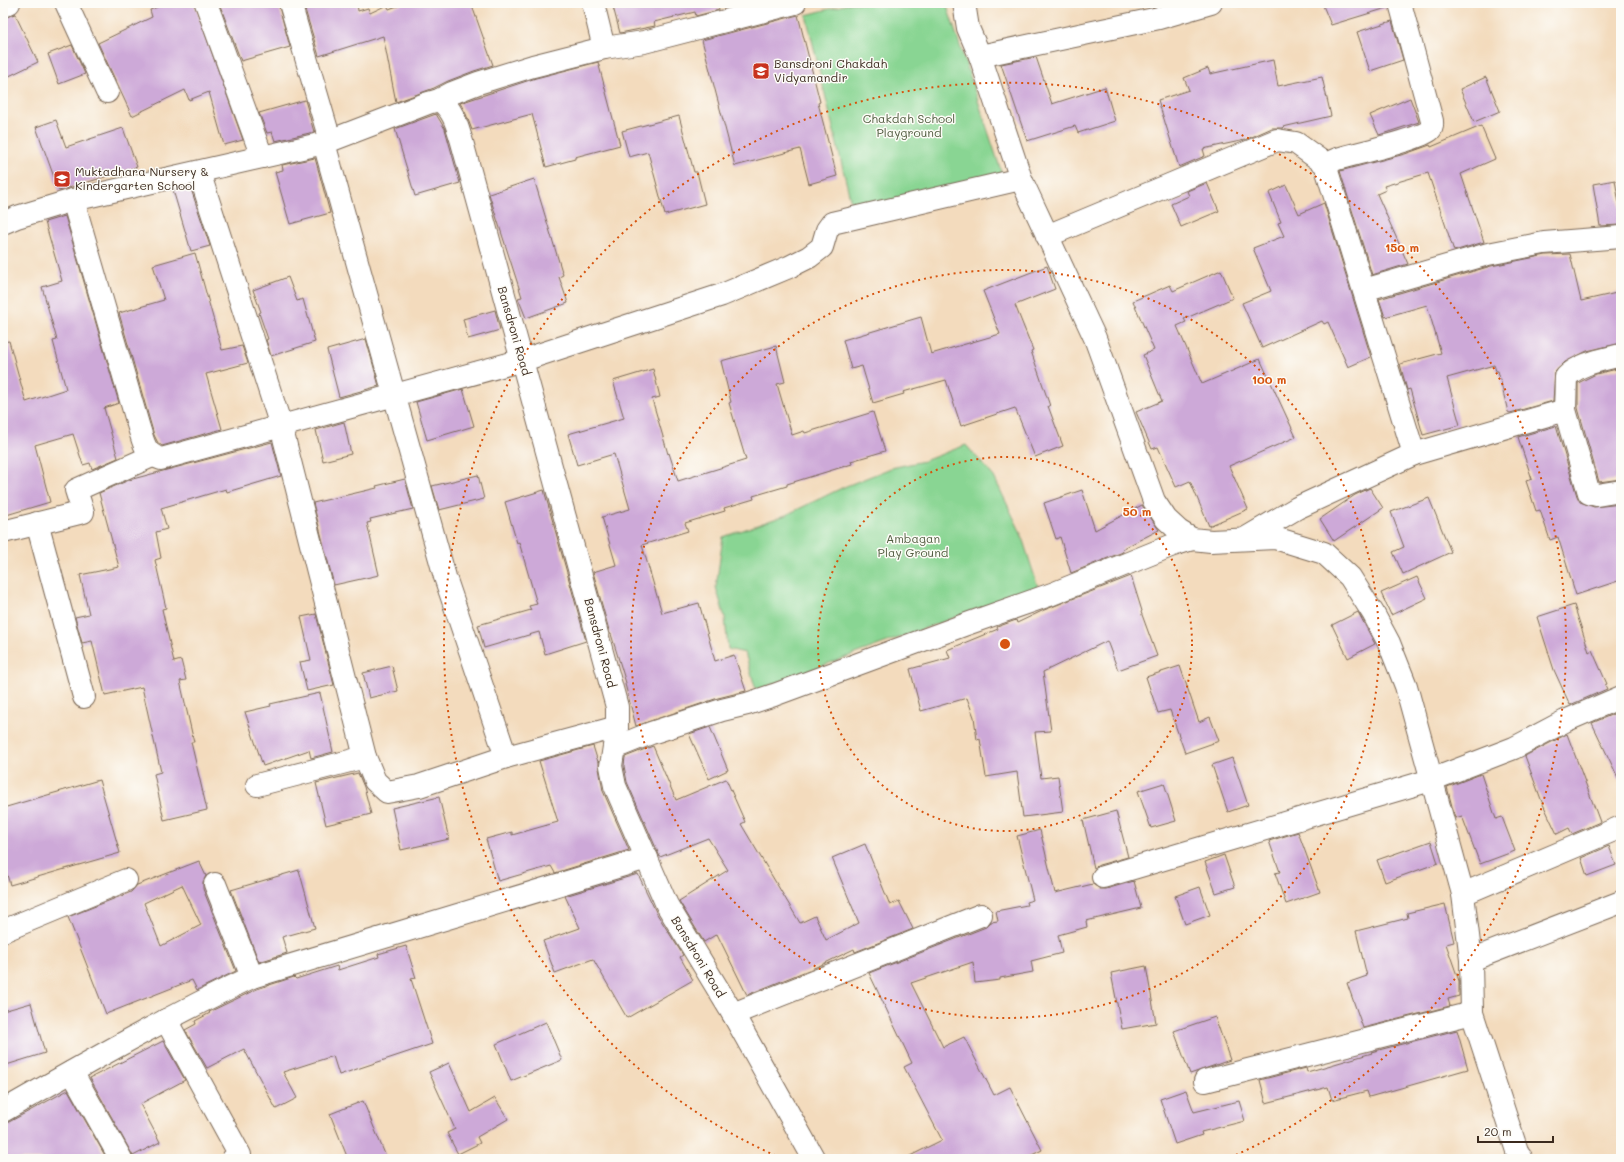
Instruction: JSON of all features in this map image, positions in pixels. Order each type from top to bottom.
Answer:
[{"type":"street","points":[[3,6],[9,3]]},
{"type":"street","points":[[66,3],[107,92]]},
{"type":"street","points":[[206,3],[262,156]]},
{"type":"street","points":[[290,3],[445,577],[506,757]]},
{"type":"street","points":[[592,3],[604,48]]},
{"type":"street","points":[[3,223],[16,217],[73,200],[327,142],[439,100],[452,93],[533,66],[604,48],[644,42],[795,3]]},
{"type":"street","points":[[964,3],[968,28],[980,56],[1020,179],[1095,338],[1154,501],[1166,519],[1192,540]]},
{"type":"street","points":[[980,56],[1159,18],[1211,3]]},
{"type":"street","points":[[1400,3],[1433,125],[1431,129],[1416,137],[1330,162],[1327,171],[1414,454]]},
{"type":"street","name":"Bansdroni Road","points":[[439,100],[447,106],[453,115],[462,142],[617,707],[611,766],[615,786],[667,904],[733,1014],[814,1159]]},
{"type":"street","points":[[1047,236],[1277,140],[1296,143],[1328,166]]},
{"type":"street","points":[[199,172],[281,426],[365,757],[375,781],[388,792],[419,786],[506,757],[651,733],[722,710],[747,704],[1052,594],[1158,551],[1192,540],[1211,541],[1275,538],[1324,553],[1350,577],[1373,613],[1392,650],[1406,686],[1463,894],[1471,960],[1472,1013],[1518,1154],[1522,1159]]},
{"type":"street","points":[[73,200],[146,449],[152,456],[161,459],[523,360],[722,295],[789,267],[809,257],[822,246],[827,230],[832,223],[1020,179]]},
{"type":"street","points":[[1364,290],[1488,254],[1544,243],[1621,237]]},
{"type":"street","points":[[1621,355],[1582,366],[1572,371],[1566,377],[1565,410],[1589,493],[1597,495],[1621,491]]},
{"type":"street","points":[[1243,539],[1297,508],[1414,454],[1565,410]]},
{"type":"street","points":[[3,532],[83,512],[76,490],[152,456]]},
{"type":"street","points":[[37,523],[84,697]]},
{"type":"street","points":[[1103,878],[1431,780],[1514,748],[1566,721],[1621,697]]},
{"type":"street","points":[[257,785],[365,757]]},
{"type":"street","points":[[1463,894],[1621,827]]},
{"type":"street","points":[[3,1111],[166,1020],[252,977],[647,858]]},
{"type":"street","points":[[3,931],[126,880]]},
{"type":"street","points":[[215,884],[252,977]]},
{"type":"street","points":[[1471,960],[1621,902]]},
{"type":"street","points":[[733,1014],[981,915]]},
{"type":"street","points":[[1205,1081],[1472,1013]]},
{"type":"street","points":[[166,1020],[240,1155],[233,1159]]},
{"type":"street","points":[[72,1072],[121,1159]]},
{"type":"green space","name":"Chakdah School Playground","points":[[852,3],[946,3],[1005,183],[854,215],[806,15]]},
{"type":"green space","name":"Ambagan Play Ground","points":[[966,445],[994,477],[1020,531],[1038,587],[756,690],[745,653],[728,649],[725,618],[716,587],[723,537],[786,515],[844,487],[891,468],[924,461]]},
{"type":"building","points":[[167,3],[194,3],[243,140],[224,145],[209,92],[189,100],[185,90],[132,116],[98,43],[152,17],[150,10]]},
{"type":"building","points":[[219,3],[278,3],[290,47],[241,61]]},
{"type":"building","points":[[303,3],[357,3],[358,11],[368,8],[370,13],[387,5],[389,9],[406,3],[471,3],[493,65],[396,102],[383,36],[319,56]]},
{"type":"building","points":[[612,3],[718,3],[719,10],[696,16],[695,12],[654,22],[655,26],[620,33]]},
{"type":"building","points":[[1322,3],[1386,3],[1387,8],[1331,25]]},
{"type":"building","points":[[15,14],[38,62],[3,79],[3,18]]},
{"type":"building","points":[[798,15],[820,102],[818,103],[837,176],[809,184],[800,149],[735,166],[702,40]]},
{"type":"building","points":[[1392,21],[1403,60],[1370,71],[1357,32]]},
{"type":"building","points":[[72,45],[85,74],[59,84],[48,54]]},
{"type":"building","points":[[1036,57],[1052,104],[1105,87],[1115,121],[1078,133],[1075,126],[1027,141],[1001,64]]},
{"type":"building","points":[[1273,60],[1278,86],[1322,77],[1331,116],[1283,127],[1284,128],[1272,128],[1245,140],[1203,149],[1205,156],[1179,167],[1158,100],[1189,90],[1184,78],[1208,68],[1210,74]]},
{"type":"building","points":[[598,62],[620,145],[575,157],[575,159],[546,167],[532,114],[472,130],[460,103],[536,78]]},
{"type":"building","points":[[1486,77],[1500,111],[1474,122],[1460,89]]},
{"type":"building","points":[[1410,98],[1419,122],[1379,135],[1370,115]]},
{"type":"building","points":[[305,100],[314,132],[275,141],[272,132],[267,133],[259,113]]},
{"type":"building","points":[[436,114],[445,129],[460,183],[415,196],[395,129]]},
{"type":"building","points":[[679,116],[694,172],[697,172],[705,204],[665,215],[648,152],[629,157],[622,131]]},
{"type":"building","points":[[56,120],[66,147],[123,128],[137,167],[59,191],[36,127]]},
{"type":"building","points":[[1481,126],[1495,159],[1461,174],[1484,242],[1454,251],[1428,173],[1384,186],[1386,190],[1377,194],[1408,264],[1372,275],[1340,171],[1405,154],[1430,145],[1431,147]]},
{"type":"building","points":[[315,158],[330,213],[290,224],[275,172],[283,170],[282,165]]},
{"type":"building","points":[[534,179],[563,275],[559,277],[568,303],[526,318],[518,298],[522,297],[489,194]]},
{"type":"building","points":[[1615,180],[1621,215],[1621,225],[1600,226],[1593,184]]},
{"type":"building","points":[[1207,183],[1219,211],[1181,227],[1171,204],[1189,196],[1187,191]]},
{"type":"building","points":[[1286,185],[1299,214],[1324,203],[1371,357],[1348,367],[1328,322],[1324,324],[1322,321],[1262,348],[1242,303],[1271,291],[1253,248],[1284,236],[1278,223],[1281,222],[1269,193]]},
{"type":"building","points":[[190,186],[210,246],[191,251],[173,190]]},
{"type":"building","points":[[65,216],[119,403],[104,408],[118,458],[92,469],[90,463],[83,465],[73,434],[35,445],[50,502],[3,516],[3,342],[9,341],[26,402],[66,389],[53,341],[57,340],[42,287],[62,281],[45,222]]},
{"type":"building","points":[[195,253],[222,350],[242,346],[248,363],[206,374],[222,429],[162,446],[158,443],[154,435],[119,313],[164,300],[153,265]]},
{"type":"building","points":[[1570,254],[1581,301],[1621,292],[1621,343],[1587,351],[1565,362],[1555,372],[1553,401],[1510,413],[1508,412],[1498,371],[1496,371],[1494,365],[1447,378],[1460,425],[1423,435],[1410,389],[1407,390],[1400,364],[1441,353],[1427,305],[1385,317],[1379,299],[1491,266],[1546,255]]},
{"type":"building","points":[[1047,266],[1055,289],[1015,305],[1033,350],[1031,351],[1050,406],[1048,406],[1063,446],[1035,457],[1015,408],[961,426],[946,380],[903,392],[904,394],[873,403],[862,366],[851,369],[843,340],[921,317],[931,354],[1000,334],[983,291]]},
{"type":"building","points":[[1221,270],[1233,298],[1184,319],[1186,322],[1177,326],[1202,384],[1260,359],[1296,437],[1229,466],[1248,509],[1209,526],[1190,481],[1176,487],[1158,447],[1152,449],[1136,412],[1162,401],[1143,355],[1154,350],[1133,301],[1170,285],[1173,291]]},
{"type":"building","points":[[288,277],[297,301],[303,299],[315,342],[271,356],[266,340],[268,339],[259,313],[261,312],[253,290]]},
{"type":"building","points":[[495,310],[500,330],[468,339],[463,319]]},
{"type":"building","points":[[366,339],[379,386],[339,397],[327,350]]},
{"type":"building","points":[[776,346],[785,382],[777,384],[792,435],[804,431],[805,433],[873,412],[885,451],[851,461],[852,464],[753,496],[754,499],[724,508],[725,511],[685,523],[688,531],[642,545],[662,613],[699,603],[715,661],[734,655],[746,691],[718,698],[636,726],[625,684],[626,683],[610,634],[593,572],[616,565],[602,517],[630,509],[614,454],[577,465],[568,434],[624,418],[613,381],[653,369],[660,397],[652,399],[668,454],[669,453],[678,481],[746,460],[729,403],[731,402],[721,361]]},
{"type":"building","points":[[1621,368],[1621,479],[1599,482],[1578,408],[1578,383],[1596,374]]},
{"type":"building","points":[[463,389],[474,426],[427,440],[416,402]]},
{"type":"building","points":[[344,422],[351,454],[323,461],[316,430]]},
{"type":"building","points":[[1556,426],[1580,502],[1594,507],[1621,504],[1621,580],[1576,595],[1558,537],[1550,540],[1540,510],[1536,511],[1526,481],[1532,479],[1518,437]]},
{"type":"building","points":[[272,442],[281,476],[227,492],[226,489],[161,508],[167,529],[156,532],[161,558],[155,560],[166,608],[162,609],[174,662],[181,660],[186,680],[180,681],[194,742],[191,742],[207,810],[164,820],[154,774],[161,772],[142,687],[105,695],[92,641],[82,643],[75,617],[89,614],[80,575],[119,567],[99,493],[129,480]]},
{"type":"building","points":[[478,475],[484,499],[439,510],[432,486]]},
{"type":"building","points":[[405,479],[413,509],[370,519],[371,522],[367,523],[379,575],[334,585],[313,503],[377,488],[376,486]]},
{"type":"building","points":[[1370,488],[1383,508],[1334,541],[1320,519],[1355,495]]},
{"type":"building","points":[[544,490],[586,641],[545,654],[539,632],[484,648],[478,625],[531,610],[529,606],[537,604],[519,542],[517,543],[505,502]]},
{"type":"building","points":[[1082,490],[1095,530],[1142,505],[1159,530],[1122,549],[1123,552],[1071,573],[1060,537],[1056,539],[1044,503]]},
{"type":"building","points":[[1429,498],[1451,552],[1403,574],[1393,552],[1404,547],[1391,512]]},
{"type":"building","points":[[1131,576],[1142,611],[1141,612],[1157,656],[1118,670],[1107,641],[1043,672],[1051,731],[1035,732],[1041,778],[1058,776],[1063,812],[1023,817],[1017,772],[986,777],[980,739],[977,740],[974,717],[967,698],[921,711],[910,669],[950,658],[947,650],[998,629],[997,627],[1016,620],[1017,623],[1044,610]]},
{"type":"building","points":[[1417,577],[1427,598],[1391,615],[1381,593]]},
{"type":"building","points":[[1574,605],[1589,652],[1592,650],[1607,684],[1605,685],[1607,689],[1570,705],[1554,670],[1537,617]]},
{"type":"building","points":[[1358,612],[1375,644],[1348,658],[1332,625]]},
{"type":"building","points":[[316,614],[334,685],[307,691],[300,662],[311,660],[301,617]]},
{"type":"building","points":[[392,666],[398,691],[369,698],[363,673]]},
{"type":"building","points":[[1180,666],[1199,722],[1210,717],[1219,741],[1185,753],[1170,710],[1158,713],[1146,677]]},
{"type":"building","points":[[320,693],[333,752],[311,758],[309,750],[263,766],[245,712],[271,706],[270,704]]},
{"type":"building","points":[[1618,712],[1621,719],[1621,784],[1592,723]]},
{"type":"building","points":[[710,727],[728,770],[709,779],[689,734]]},
{"type":"building","points":[[1567,734],[1600,822],[1572,834],[1569,828],[1557,834],[1542,802],[1525,756]]},
{"type":"building","points":[[593,746],[598,762],[599,761],[603,791],[629,850],[555,873],[551,866],[498,881],[486,839],[512,832],[512,835],[558,822],[539,761]]},
{"type":"building","points":[[653,746],[676,800],[726,779],[745,822],[741,824],[800,923],[815,916],[826,940],[859,923],[832,858],[865,844],[890,905],[899,901],[913,929],[855,952],[854,949],[821,965],[747,995],[717,934],[704,942],[679,901],[728,870],[708,838],[660,857],[627,782],[624,766],[625,757]]},
{"type":"building","points":[[1232,758],[1248,805],[1228,812],[1212,765]]},
{"type":"building","points":[[358,773],[364,787],[371,814],[326,825],[316,783]]},
{"type":"building","points":[[1481,774],[1496,819],[1502,817],[1515,851],[1480,864],[1462,816],[1455,818],[1447,787]]},
{"type":"building","points":[[99,780],[120,853],[10,885],[3,861],[3,808]]},
{"type":"building","points":[[1164,783],[1176,821],[1151,828],[1138,791]]},
{"type":"building","points":[[439,797],[449,839],[401,850],[392,808]]},
{"type":"building","points":[[1116,811],[1128,857],[1099,865],[1094,868],[1083,820]]},
{"type":"building","points":[[1040,830],[1055,893],[1093,884],[1100,889],[1106,889],[1134,881],[1141,908],[1086,921],[1087,927],[1058,935],[1062,953],[1031,961],[1033,972],[1000,978],[1000,980],[975,983],[973,962],[911,983],[943,1047],[964,1037],[994,1095],[1010,1087],[1042,1150],[1024,1159],[904,1159],[942,1140],[904,1067],[912,1063],[869,973],[986,927],[991,922],[998,921],[996,911],[1027,905],[1026,902],[1033,900],[1017,836]]},
{"type":"building","points":[[1298,832],[1320,892],[1286,904],[1275,873],[1280,872],[1269,841]]},
{"type":"building","points":[[1431,841],[1438,863],[1385,882],[1377,860]]},
{"type":"building","points":[[1609,846],[1616,865],[1587,876],[1581,858]]},
{"type":"building","points":[[1224,855],[1235,887],[1216,893],[1205,862]]},
{"type":"building","points":[[199,861],[206,876],[203,882],[203,889],[236,971],[197,990],[192,980],[106,1014],[68,917],[131,892],[137,885]],"holes":[[[182,885],[201,925],[161,946],[144,903]]]},
{"type":"building","points":[[299,870],[315,928],[282,937],[287,953],[259,962],[231,890]]},
{"type":"building","points":[[638,874],[657,914],[683,955],[680,957],[693,980],[627,1018],[593,959],[555,973],[543,941],[580,928],[565,896]]},
{"type":"building","points":[[1200,887],[1210,915],[1185,924],[1175,896]]},
{"type":"building","points":[[1445,904],[1454,942],[1446,944],[1459,981],[1459,996],[1448,999],[1450,1006],[1363,1028],[1347,983],[1367,976],[1356,931],[1408,918],[1407,913]]},
{"type":"building","points":[[406,946],[416,978],[411,979],[432,1044],[339,1075],[333,1056],[283,1072],[297,1098],[276,1109],[244,1049],[207,1068],[185,1030],[196,1024],[195,1021],[210,1013],[209,1012],[257,989],[294,977],[296,979],[337,966],[338,970],[379,957],[378,954]]},
{"type":"building","points":[[1146,966],[1156,1023],[1122,1029],[1111,973]]},
{"type":"building","points":[[31,1003],[45,1053],[3,1066],[3,1011]]},
{"type":"building","points":[[1215,1017],[1230,1060],[1190,1074],[1174,1031]]},
{"type":"building","points":[[546,1022],[562,1060],[511,1081],[496,1044]]},
{"type":"building","points":[[1457,1030],[1468,1069],[1369,1097],[1367,1091],[1332,1100],[1328,1087],[1266,1103],[1260,1080],[1306,1068],[1307,1072],[1372,1053],[1371,1052]]},
{"type":"building","points":[[163,1041],[185,1080],[140,1104],[160,1142],[133,1156],[90,1078]]},
{"type":"building","points":[[449,1063],[471,1112],[495,1098],[508,1119],[477,1137],[480,1143],[458,1154],[447,1133],[455,1129],[429,1072]]},
{"type":"building","points":[[68,1090],[107,1159],[3,1159],[3,1123],[9,1122]]},
{"type":"building","points":[[1186,1090],[1194,1112],[1239,1101],[1245,1121],[1201,1132],[1202,1135],[1175,1144],[1160,1099]]},
{"type":"building","points":[[363,1101],[387,1159],[348,1159],[330,1114]]},
{"type":"place","name":"Bansdroni Chakdah Vidyamandir","points":[[761,71]]},
{"type":"place","name":"Muktadhara Nursery & Kindergarten School","points":[[62,179]]}]
